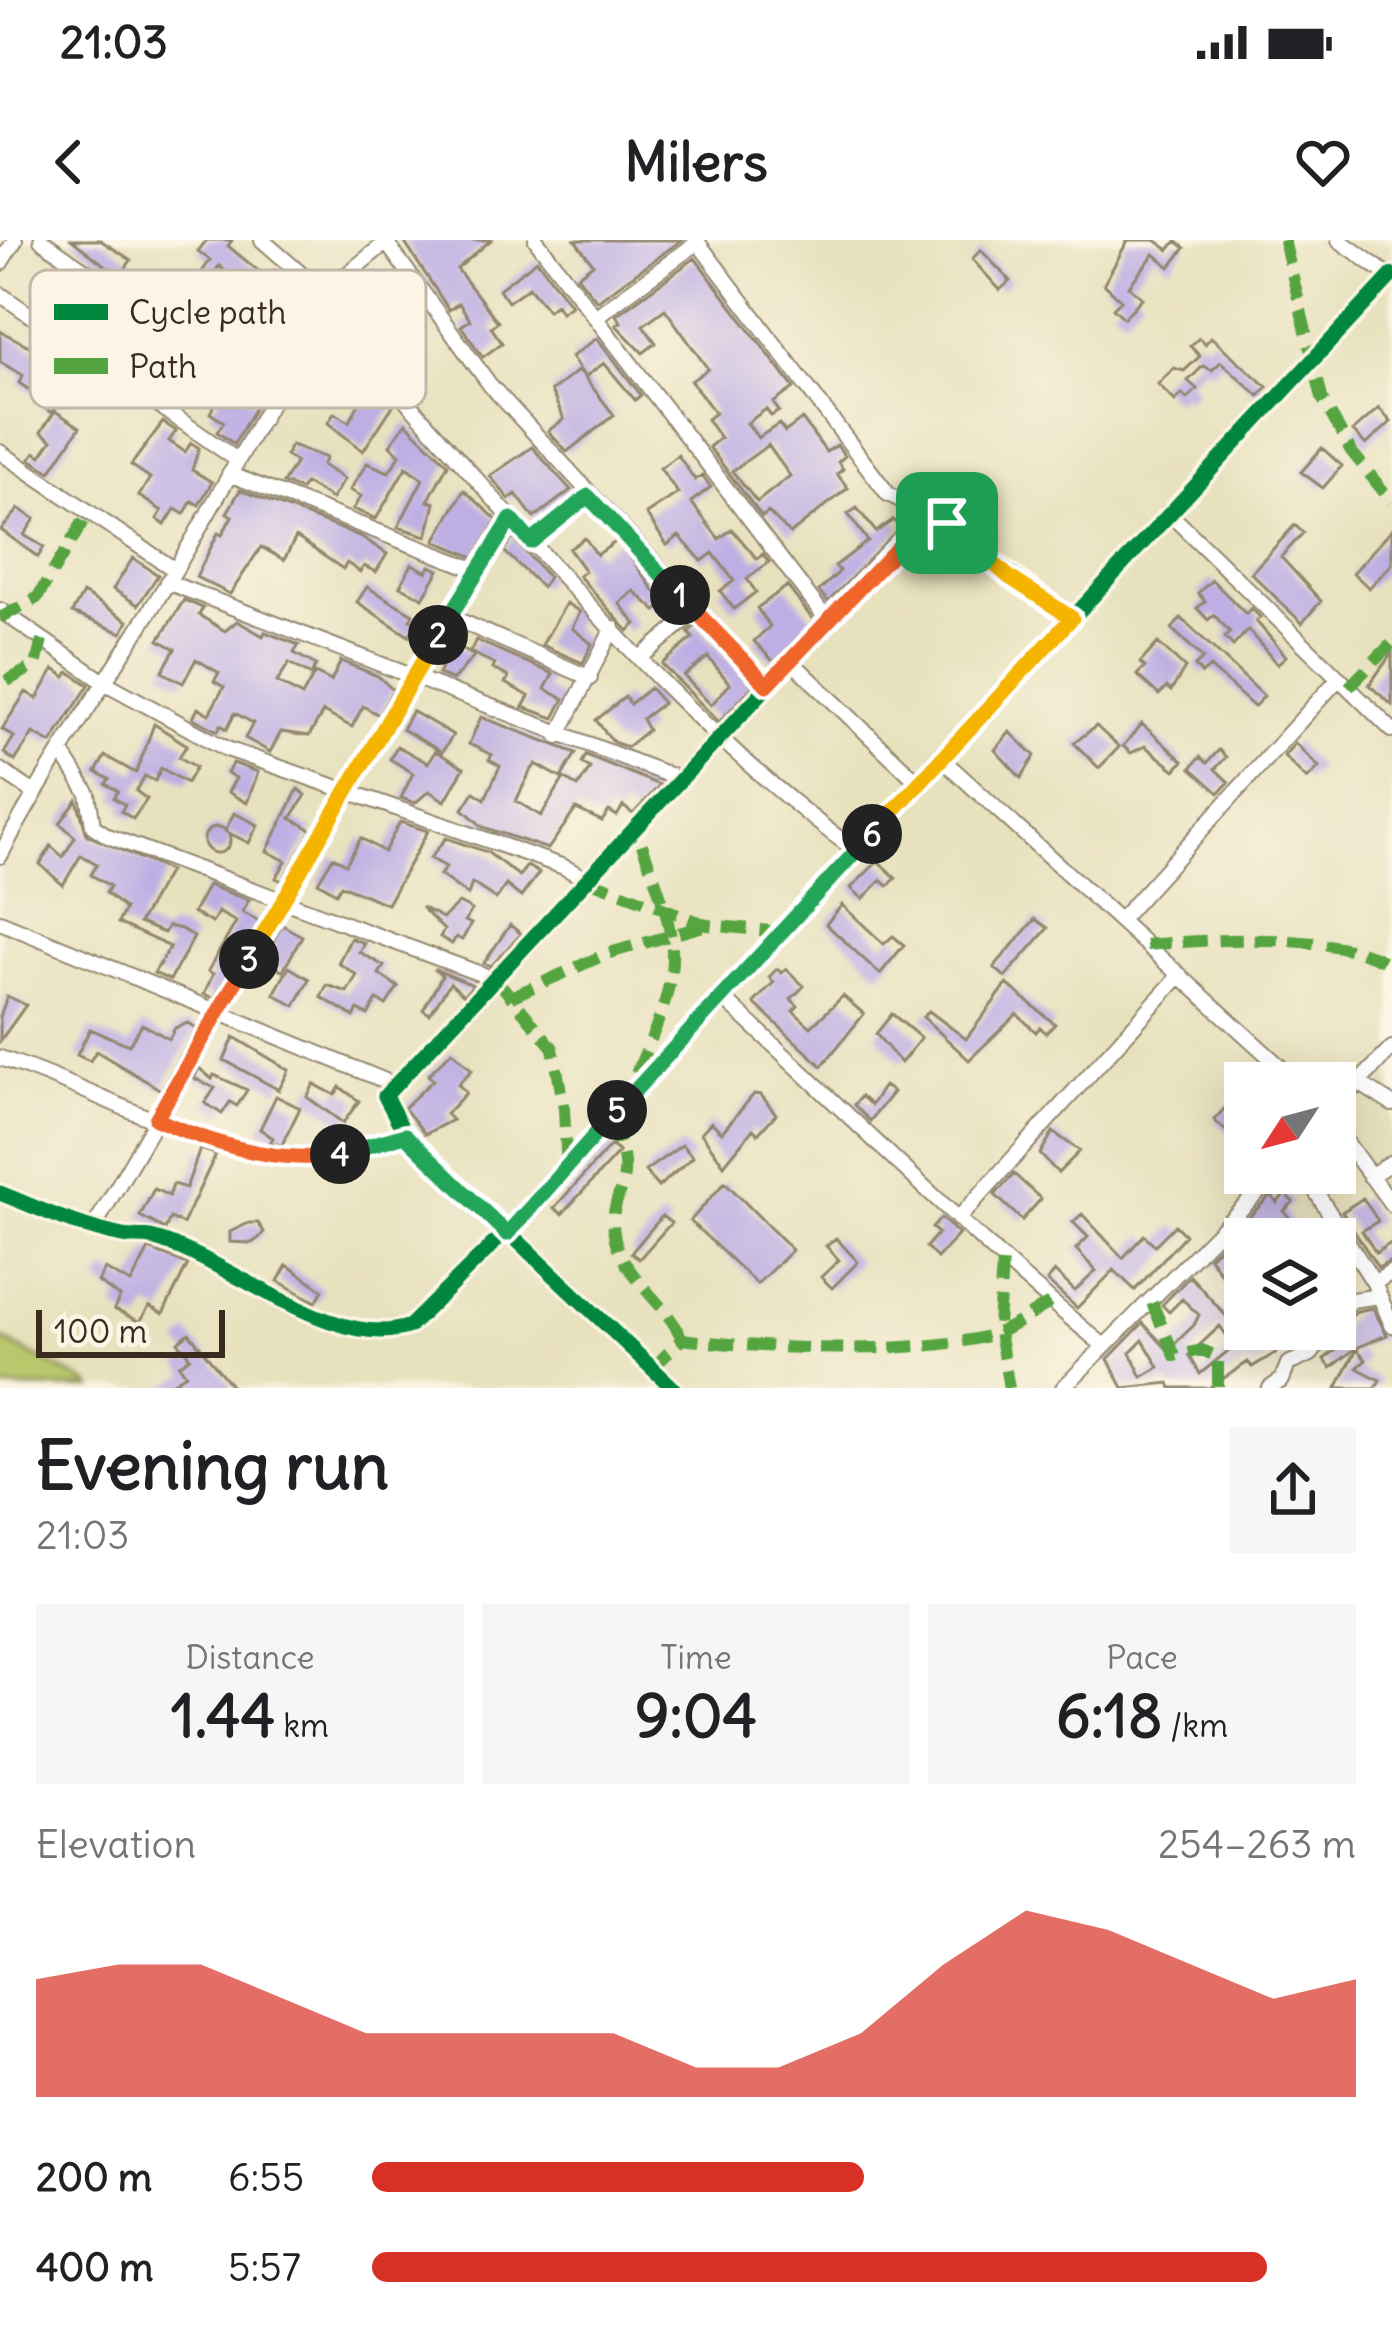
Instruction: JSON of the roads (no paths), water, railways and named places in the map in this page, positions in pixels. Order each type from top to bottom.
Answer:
[{"type":"street","points":[[0,264],[15,240]]},
{"type":"street","points":[[41,240],[84,270]]},
{"type":"street","points":[[262,240],[291,270]]},
{"type":"street","points":[[536,240],[828,621]]},
{"type":"street","points":[[0,1193],[94,1227],[147,1237],[187,1252],[336,1323],[397,1331],[422,1317],[507,1234],[1168,512],[1391,277],[1339,240]]},
{"type":"street","points":[[352,270],[388,241],[409,270]]},
{"type":"street","points":[[596,317],[697,241],[888,494],[947,523],[1009,577],[1072,618]]},
{"type":"street","points":[[0,294],[30,316]]},
{"type":"street","points":[[426,295],[490,385],[767,685]]},
{"type":"street","points":[[154,408],[233,467],[476,570]]},
{"type":"street","points":[[0,856],[33,792],[171,576],[265,408]]},
{"type":"street","points":[[414,408],[531,542],[716,738],[785,800],[856,851]]},
{"type":"street","points":[[0,452],[171,576],[558,736],[679,779]]},
{"type":"street","points":[[531,542],[588,496]]},
{"type":"street","points":[[1168,512],[1392,730]]},
{"type":"street","points":[[94,1227],[476,570],[511,519]]},
{"type":"street","points":[[673,1388],[405,1135],[388,1110],[386,1096],[925,519],[947,523]]},
{"type":"street","points":[[0,610],[104,682],[227,748],[563,867],[588,880]]},
{"type":"street","points":[[640,658],[695,611]]},
{"type":"street","points":[[449,616],[590,678]]},
{"type":"street","points":[[558,736],[613,628]]},
{"type":"street","points":[[791,662],[920,784]]},
{"type":"street","points":[[1120,920],[1339,678]]},
{"type":"street","points":[[61,751],[88,794],[93,826],[108,836],[497,980]]},
{"type":"street","points":[[943,760],[1275,1062]]},
{"type":"street","points":[[0,770],[33,792]]},
{"type":"street","points":[[0,922],[394,1085]]},
{"type":"street","points":[[958,1219],[1180,975]]},
{"type":"street","points":[[721,996],[1002,1263],[1104,1346]]},
{"type":"street","points":[[1392,1048],[1358,1082],[1392,1104]]},
{"type":"street","points":[[0,1058],[211,1140],[317,1158],[405,1135]]},
{"type":"street","points":[[1356,1156],[1392,1205]]},
{"type":"street","points":[[1370,1176],[1392,1162]]},
{"type":"street","points":[[1063,1388],[1256,1194]]},
{"type":"street","points":[[1317,1194],[1377,1290],[1392,1325]]},
{"type":"street","points":[[1356,1298],[1377,1290],[1392,1272]]},
{"type":"street","points":[[1270,1388],[1282,1380],[1288,1364],[1314,1350]]}]
